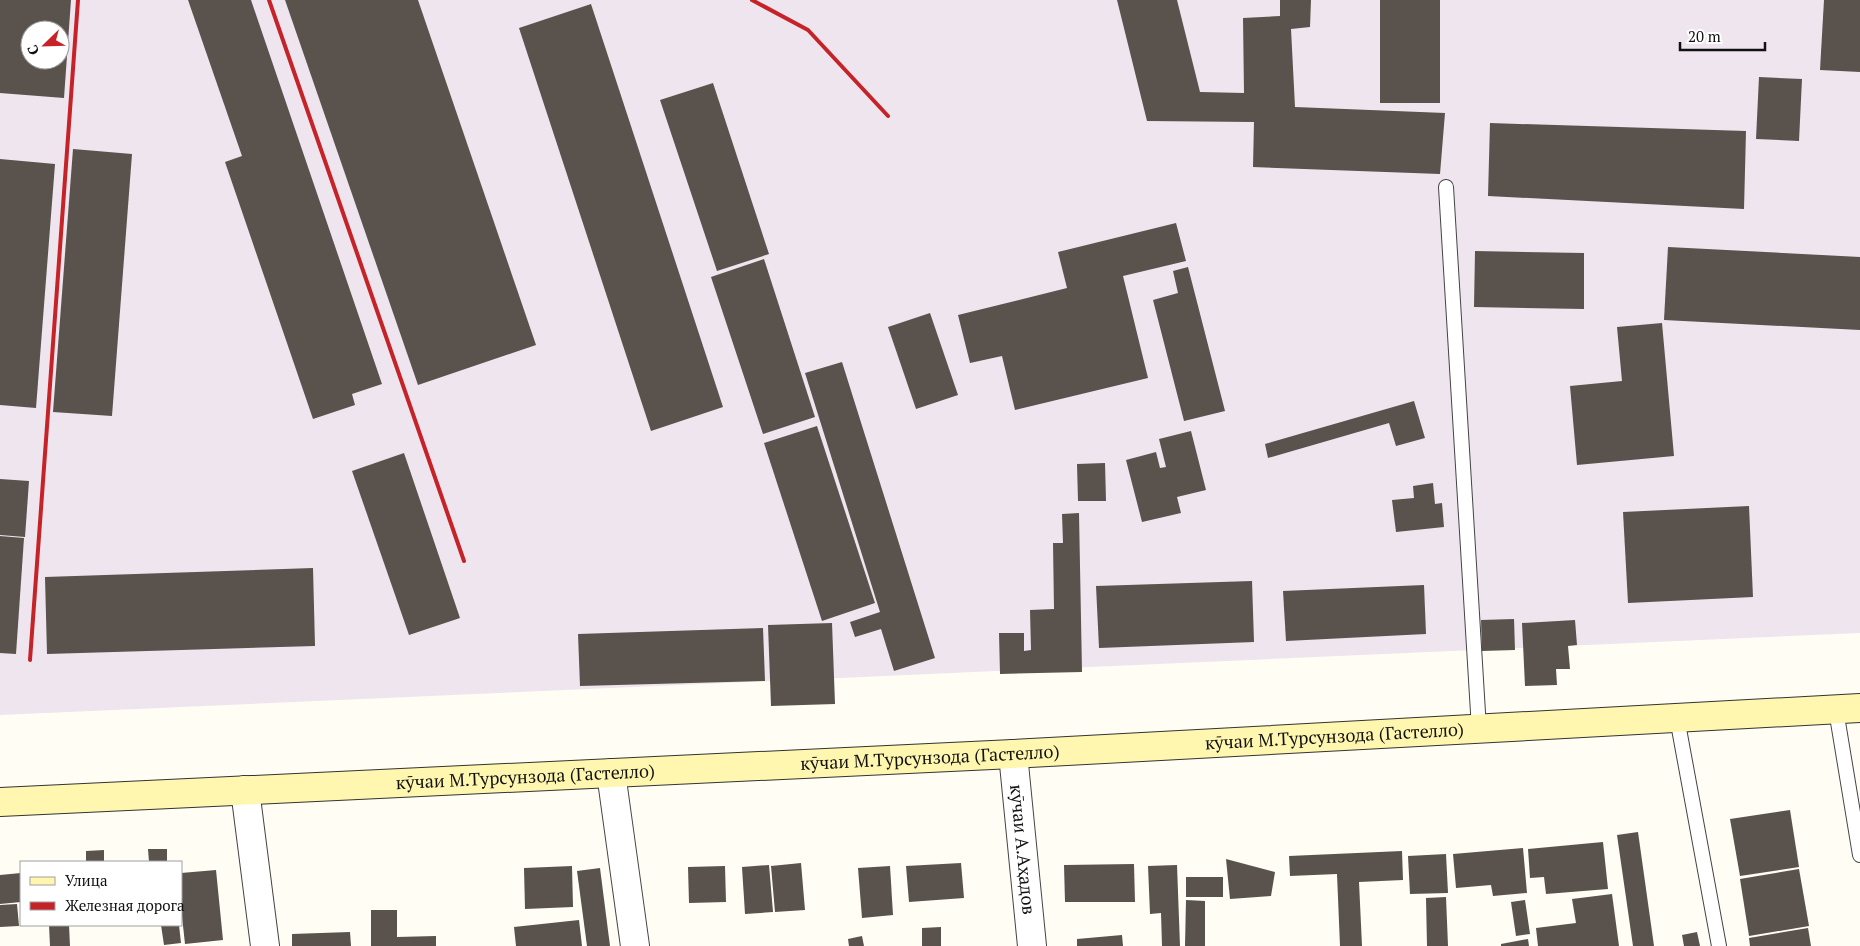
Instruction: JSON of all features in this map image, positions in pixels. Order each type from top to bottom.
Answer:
[{"type":"street","name":"кӯчаи М.Турсунзода (Гастелло)","points":[[0,802],[1013,754],[1848,709]]},
{"type":"street","name":"кӯчаи А.Аҳадов","points":[[1013,754],[1032,946]]},
{"type":"street","points":[[611,774],[635,946]]},
{"type":"street","points":[[245,790],[265,946]]},
{"type":"lane","points":[[1446,187],[1479,729]]},
{"type":"lane","points":[[1848,709],[1860,855]]},
{"type":"lane","points":[[1677,718],[1719,946]]},
{"type":"shaded area","points":[[0,0],[1860,0],[1860,633],[0,715]]},
{"type":"building","points":[[0,0],[71,0],[70,20],[20,20],[20,70],[66,70],[64,98],[0,93]]},
{"type":"building","points":[[188,0],[251,0],[382,384],[352,394],[355,405],[313,419],[225,162],[242,156]]},
{"type":"building","points":[[285,0],[418,0],[536,345],[418,385]]},
{"type":"building","points":[[1117,0],[1177,0],[1200,92],[1244,93],[1243,18],[1280,16],[1280,0],[1311,0],[1310,27],[1291,29],[1295,107],[1445,113],[1440,174],[1253,167],[1254,122],[1147,121]]},
{"type":"building","points":[[1380,0],[1440,0],[1440,103],[1380,103]]},
{"type":"building","points":[[1824,0],[1860,0],[1860,72],[1820,70]]},
{"type":"building","points":[[591,4],[723,407],[651,431],[519,28]]},
{"type":"building","points":[[1759,77],[1802,79],[1799,141],[1756,139]]},
{"type":"building","points":[[713,83],[769,254],[717,271],[660,100]]},
{"type":"building","points":[[1490,123],[1746,131],[1744,209],[1488,196]]},
{"type":"building","points":[[73,149],[132,154],[112,416],[53,412]]},
{"type":"building","points":[[0,159],[55,164],[36,408],[0,405]]},
{"type":"building","points":[[1176,223],[1186,261],[1123,276],[1148,378],[1015,410],[1002,356],[970,363],[958,315],[1067,288],[1058,252]]},
{"type":"building","points":[[1668,247],[1860,257],[1860,330],[1664,320]]},
{"type":"building","points":[[1475,251],[1584,253],[1584,309],[1474,307]]},
{"type":"building","points":[[764,259],[815,417],[763,434],[711,277]]},
{"type":"building","points":[[1188,267],[1225,411],[1184,421],[1153,300],[1178,293],[1173,271]]},
{"type":"building","points":[[930,313],[958,395],[916,409],[888,327]]},
{"type":"building","points":[[1662,323],[1674,456],[1577,465],[1570,386],[1622,381],[1617,327]]},
{"type":"building","points":[[842,362],[935,658],[894,671],[881,629],[855,637],[850,622],[880,612],[805,373]]},
{"type":"building","points":[[1414,401],[1425,438],[1396,446],[1389,423],[1268,458],[1265,444]]},
{"type":"building","points":[[817,426],[875,603],[822,621],[764,443]]},
{"type":"building","points":[[1191,431],[1206,490],[1177,497],[1181,513],[1142,522],[1126,460],[1156,452],[1160,468],[1166,467],[1159,439]]},
{"type":"building","points":[[404,453],[460,618],[409,635],[352,471]]},
{"type":"building","points":[[1105,463],[1106,501],[1078,501],[1077,464]]},
{"type":"building","points":[[0,479],[29,481],[25,537],[0,535]]},
{"type":"building","points":[[1433,483],[1435,504],[1442,503],[1444,527],[1396,532],[1392,500],[1414,498],[1413,486]]},
{"type":"building","points":[[1749,506],[1753,597],[1628,603],[1623,512]]},
{"type":"building","points":[[1079,513],[1082,672],[1000,674],[999,633],[1024,633],[1024,651],[1031,650],[1030,610],[1054,609],[1053,543],[1063,543],[1062,514]]},
{"type":"building","points":[[0,536],[24,538],[16,654],[0,653]]},
{"type":"building","points":[[313,568],[315,646],[47,654],[45,577]]},
{"type":"building","points":[[1252,581],[1254,642],[1099,648],[1096,586]]},
{"type":"building","points":[[1424,585],[1426,634],[1286,641],[1283,591]]},
{"type":"building","points":[[1514,619],[1515,650],[1482,651],[1481,620]]},
{"type":"building","points":[[1575,620],[1577,645],[1568,646],[1570,669],[1556,669],[1557,685],[1525,686],[1522,623]]},
{"type":"building","points":[[832,623],[835,704],[771,706],[768,625]]},
{"type":"building","points":[[763,628],[765,681],[580,686],[578,634]]},
{"type":"building","points":[[1790,810],[1799,867],[1740,876],[1730,819]]},
{"type":"building","points":[[1638,832],[1654,946],[1633,946],[1617,835]]},
{"type":"building","points":[[1603,842],[1608,889],[1546,894],[1544,877],[1530,878],[1528,849]]},
{"type":"building","points":[[1523,848],[1527,893],[1493,896],[1491,885],[1456,888],[1453,854]]},
{"type":"building","points":[[148,849],[167,849],[167,861],[149,861]]},
{"type":"building","points":[[104,850],[104,861],[86,861],[86,851]]},
{"type":"building","points":[[1402,851],[1403,880],[1359,882],[1362,946],[1340,946],[1337,874],[1290,876],[1289,856]]},
{"type":"building","points":[[1446,854],[1448,893],[1410,894],[1408,856]]},
{"type":"building","points":[[1226,859],[1275,872],[1271,896],[1230,899]]},
{"type":"building","points":[[801,863],[805,910],[775,912],[771,866]]},
{"type":"building","points":[[961,863],[964,898],[909,902],[906,866]]},
{"type":"building","points":[[1134,864],[1135,902],[1065,902],[1064,865]]},
{"type":"building","points":[[769,865],[773,912],[745,914],[742,867]]},
{"type":"building","points":[[1177,865],[1180,946],[1162,946],[1161,913],[1150,914],[1148,866]]},
{"type":"building","points":[[572,866],[573,907],[525,909],[524,868]]},
{"type":"building","points":[[725,866],[726,902],[689,903],[688,867]]},
{"type":"building","points":[[890,866],[893,915],[862,918],[858,868]]},
{"type":"building","points":[[600,868],[610,946],[587,946],[577,871]]},
{"type":"building","points":[[1799,869],[1809,926],[1749,936],[1740,879]]},
{"type":"building","points":[[216,870],[223,940],[185,944],[182,916],[182,873]]},
{"type":"building","points":[[20,873],[20,902],[0,904],[0,875]]},
{"type":"building","points":[[1186,877],[1223,877],[1223,897],[1186,897]]},
{"type":"building","points":[[1612,894],[1619,946],[1538,946],[1536,928],[1576,923],[1572,899]]},
{"type":"building","points":[[1446,897],[1448,946],[1427,946],[1426,898]]},
{"type":"building","points":[[1186,900],[1205,901],[1205,946],[1185,946]]},
{"type":"building","points":[[1525,900],[1530,934],[1516,936],[1511,902]]},
{"type":"building","points":[[17,904],[19,926],[0,927],[0,905]]},
{"type":"building","points":[[371,910],[397,910],[397,937],[436,936],[436,946],[371,946]]},
{"type":"building","points":[[579,920],[582,946],[516,946],[514,927]]},
{"type":"building","points":[[49,926],[69,926],[70,946],[50,946]]},
{"type":"building","points":[[161,926],[179,926],[181,943],[164,945]]},
{"type":"building","points":[[941,927],[941,946],[922,946],[922,928]]},
{"type":"building","points":[[1808,928],[1811,946],[1750,946],[1749,938]]},
{"type":"building","points":[[350,932],[351,946],[292,946],[292,934]]},
{"type":"building","points":[[1697,932],[1700,946],[1684,946],[1682,935]]},
{"type":"building","points":[[1122,935],[1123,946],[1077,946],[1077,939]]},
{"type":"building","points":[[862,936],[864,946],[849,946],[848,939]]},
{"type":"building","points":[[1528,939],[1529,946],[1501,946],[1501,944]]},
{"type":"railway","points":[[30,660],[78,0]]},
{"type":"railway","points":[[269,0],[464,561]]},
{"type":"railway","points":[[752,0],[808,30],[888,116]]}]
